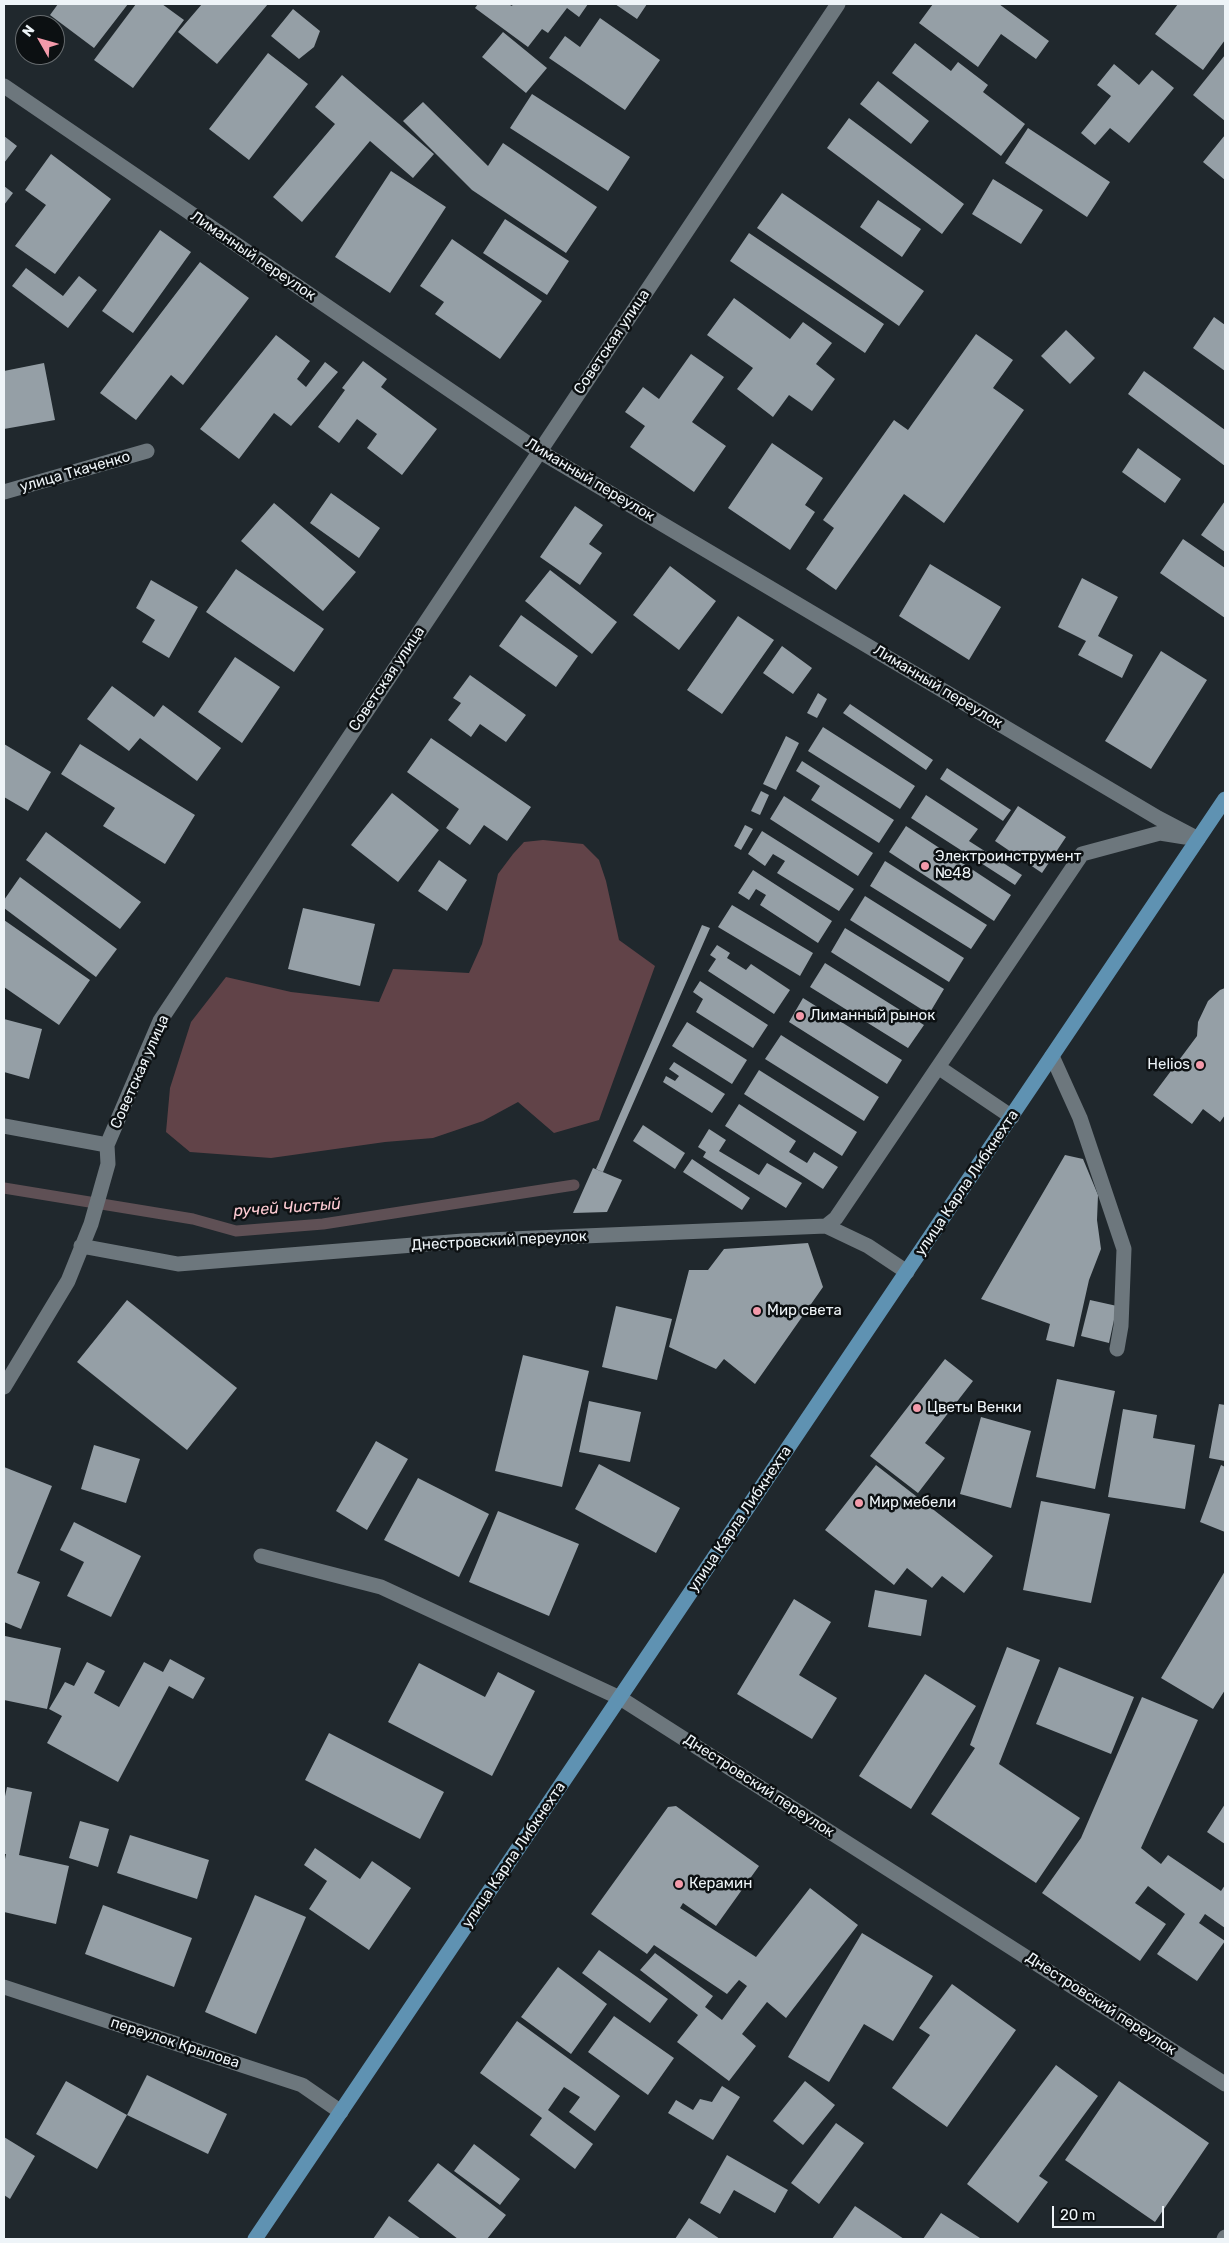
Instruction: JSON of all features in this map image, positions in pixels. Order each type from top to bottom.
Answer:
[{"type":"main road","name":"улица Карла Либкнехта","points":[[255,2239],[1225,799]]},
{"type":"street","name":"Советская улица","points":[[4,1387],[68,1281],[91,1224],[108,1164],[107,1145],[160,1021],[838,4]]},
{"type":"street","name":"Лиманный переулок","points":[[4,86],[539,451],[1198,839]]},
{"type":"street","name":"улица Ткаченко","points":[[4,492],[147,451]]},
{"type":"street","points":[[826,1226],[836,1218],[1082,854],[1160,832],[1198,839]]},
{"type":"street","points":[[1052,1056],[1080,1118],[1124,1249],[1122,1326],[1117,1349]]},
{"type":"street","points":[[938,1067],[1012,1117]]},
{"type":"street","points":[[4,1126],[107,1145]]},
{"type":"street","name":"Днестровский переулок","points":[[81,1246],[178,1264],[463,1241],[826,1226],[868,1246],[907,1272]]},
{"type":"street","name":"Днестровский переулок","points":[[261,1556],[381,1587],[620,1698],[1225,2084]]},
{"type":"street","name":"переулок Крылова","points":[[4,1987],[302,2085],[341,2112]]},
{"type":"shaded area","points":[[543,840],[583,844],[599,860],[606,881],[619,940],[655,966],[599,1120],[554,1133],[518,1102],[483,1121],[433,1138],[385,1142],[271,1158],[190,1152],[166,1132],[170,1088],[191,1022],[226,977],[291,992],[379,1002],[393,969],[469,973],[482,944],[498,874],[524,842]]},
{"type":"building","points":[[58,4],[128,4],[94,48],[65,26],[65,15],[50,15]]},
{"type":"building","points":[[136,4],[162,4],[184,20],[133,88],[94,60]]},
{"type":"building","points":[[202,4],[268,4],[217,64],[178,32]]},
{"type":"building","points":[[478,4],[508,4],[512,6],[513,4],[588,4],[579,17],[567,8],[548,33],[542,29],[528,47],[475,8]]},
{"type":"building","points":[[615,4],[647,4],[637,19]]},
{"type":"building","points":[[933,4],[999,4],[1049,41],[1036,59],[1001,34],[978,67],[919,23]]},
{"type":"building","points":[[1178,4],[1225,4],[1225,40],[1203,70],[1155,34]]},
{"type":"building","points":[[293,9],[320,31],[314,47],[299,59],[271,36]]},
{"type":"building","points":[[600,18],[660,60],[625,110],[549,58],[565,36],[580,47]]},
{"type":"building","points":[[503,32],[547,68],[526,93],[482,57]]},
{"type":"building","points":[[915,43],[951,71],[958,62],[988,85],[983,92],[1025,124],[1001,156],[892,73]]},
{"type":"building","points":[[268,53],[308,84],[249,160],[209,129]]},
{"type":"building","points":[[1225,55],[1225,121],[1193,95]]},
{"type":"building","points":[[1114,64],[1139,85],[1152,70],[1174,88],[1129,143],[1110,128],[1095,145],[1081,133],[1111,96],[1097,85]]},
{"type":"building","points":[[342,75],[434,154],[413,178],[370,141],[302,222],[273,197],[335,124],[315,107]]},
{"type":"building","points":[[878,81],[929,121],[911,144],[860,104]]},
{"type":"building","points":[[532,94],[630,157],[608,191],[510,128]]},
{"type":"building","points":[[423,102],[488,166],[503,143],[597,207],[566,253],[472,190],[403,121]]},
{"type":"building","points":[[849,118],[964,204],[942,234],[827,148]]},
{"type":"building","points":[[1028,128],[1110,182],[1087,217],[1005,163]]},
{"type":"building","points":[[1225,135],[1225,180],[1203,162]]},
{"type":"building","points":[[4,136],[17,146],[4,163]]},
{"type":"building","points":[[51,154],[111,199],[55,274],[15,246],[46,205],[25,190]]},
{"type":"building","points":[[391,171],[446,207],[390,293],[335,257]]},
{"type":"building","points":[[993,179],[1043,210],[1021,244],[972,214]]},
{"type":"building","points":[[4,186],[13,193],[4,205]]},
{"type":"building","points":[[782,193],[924,291],[899,326],[757,228]]},
{"type":"building","points":[[878,200],[921,229],[902,257],[860,227]]},
{"type":"building","points":[[505,219],[569,261],[547,295],[483,253]]},
{"type":"building","points":[[160,230],[191,252],[133,333],[102,311]]},
{"type":"building","points":[[749,233],[884,324],[865,353],[730,261]]},
{"type":"building","points":[[452,239],[542,301],[500,359],[435,314],[444,302],[420,286]]},
{"type":"building","points":[[200,262],[249,298],[183,385],[171,375],[136,420],[100,393]]},
{"type":"building","points":[[26,268],[63,296],[79,276],[97,290],[68,328],[12,286]]},
{"type":"building","points":[[734,298],[790,339],[803,322],[832,343],[816,364],[835,379],[812,411],[789,395],[773,417],[737,389],[753,368],[707,335]]},
{"type":"building","points":[[1214,317],[1225,325],[1225,371],[1193,348]]},
{"type":"building","points":[[1066,330],[1095,358],[1070,384],[1041,356]]},
{"type":"building","points":[[976,334],[1013,360],[993,388],[1024,410],[944,523],[904,494],[836,590],[806,569],[834,528],[823,520],[894,420],[908,430]]},
{"type":"building","points":[[276,335],[310,361],[297,379],[306,387],[325,362],[338,372],[291,426],[274,413],[239,459],[200,429]]},
{"type":"building","points":[[691,354],[724,377],[692,422],[726,446],[694,492],[630,447],[645,426],[625,412],[643,387],[659,399]]},
{"type":"building","points":[[363,361],[387,379],[381,387],[437,429],[402,475],[367,448],[377,434],[357,419],[339,443],[318,427],[345,390],[342,388]]},
{"type":"building","points":[[44,363],[55,420],[4,429],[4,371]]},
{"type":"building","points":[[1144,371],[1225,430],[1225,466],[1128,394]]},
{"type":"building","points":[[772,443],[823,478],[805,505],[815,512],[790,550],[728,508]]},
{"type":"building","points":[[1138,448],[1181,479],[1165,503],[1122,472]]},
{"type":"building","points":[[331,493],[380,528],[359,558],[310,523]]},
{"type":"building","points":[[1225,501],[1225,552],[1201,535]]},
{"type":"building","points":[[274,503],[356,572],[323,611],[241,541]]},
{"type":"building","points":[[575,506],[603,525],[589,544],[602,553],[580,585],[540,557]]},
{"type":"building","points":[[1183,539],[1225,568],[1225,618],[1160,573]]},
{"type":"building","points":[[930,564],[1001,607],[969,660],[899,616]]},
{"type":"building","points":[[670,566],[716,601],[679,650],[633,615]]},
{"type":"building","points":[[236,569],[324,629],[294,672],[206,612]]},
{"type":"building","points":[[550,570],[617,622],[592,654],[525,601]]},
{"type":"building","points":[[1082,578],[1118,597],[1098,636],[1133,655],[1122,678],[1078,655],[1086,641],[1058,627]]},
{"type":"building","points":[[151,580],[198,607],[169,658],[142,642],[155,620],[136,608]]},
{"type":"building","points":[[521,615],[578,656],[556,687],[499,646]]},
{"type":"building","points":[[738,616],[774,640],[722,714],[687,690]]},
{"type":"building","points":[[782,646],[812,668],[793,694],[763,673]]},
{"type":"building","points":[[1161,651],[1207,680],[1151,769],[1105,741]]},
{"type":"building","points":[[235,657],[280,687],[242,743],[198,712]]},
{"type":"building","points":[[470,675],[526,715],[506,742],[480,724],[471,737],[448,720],[461,703],[453,698]]},
{"type":"building","points":[[112,686],[154,717],[163,705],[221,748],[197,781],[140,738],[129,751],[87,719]]},
{"type":"building","points":[[818,693],[827,699],[817,718],[807,713]]},
{"type":"building","points":[[850,704],[933,760],[926,770],[843,713]]},
{"type":"building","points":[[823,727],[915,786],[900,809],[808,751]]},
{"type":"building","points":[[786,736],[799,743],[776,790],[763,784]]},
{"type":"building","points":[[431,738],[531,807],[507,841],[484,825],[470,845],[446,828],[459,809],[407,772]]},
{"type":"building","points":[[4,744],[51,772],[28,811],[4,797]]},
{"type":"building","points":[[80,744],[195,815],[165,864],[103,826],[115,808],[61,774]]},
{"type":"building","points":[[802,761],[894,820],[879,843],[811,800],[820,786],[796,771]]},
{"type":"building","points":[[947,768],[1011,810],[1003,821],[940,779]]},
{"type":"building","points":[[761,791],[769,795],[760,815],[751,811]]},
{"type":"building","points":[[392,793],[439,830],[398,882],[351,845]]},
{"type":"building","points":[[926,795],[978,829],[969,841],[1022,875],[1015,885],[911,818]]},
{"type":"building","points":[[784,796],[873,853],[858,876],[770,819]]},
{"type":"building","points":[[1018,806],[1066,837],[1042,873],[995,841]]},
{"type":"building","points":[[745,825],[753,829],[741,850],[734,846]]},
{"type":"building","points":[[906,826],[1011,895],[994,921],[889,852]]},
{"type":"building","points":[[762,831],[854,889],[839,911],[777,873],[785,861],[773,854],[765,866],[748,854]]},
{"type":"building","points":[[46,832],[141,902],[120,929],[26,860]]},
{"type":"building","points":[[439,860],[467,880],[447,911],[418,891]]},
{"type":"building","points":[[885,861],[987,925],[971,949],[870,886]]},
{"type":"building","points":[[753,870],[832,921],[818,943],[760,905],[766,895],[756,889],[749,900],[738,893]]},
{"type":"building","points":[[20,877],[117,949],[96,977],[4,908],[4,900]]},
{"type":"building","points":[[865,896],[964,958],[949,982],[850,920]]},
{"type":"building","points":[[732,905],[813,953],[800,976],[718,927]]},
{"type":"building","points":[[303,908],[375,924],[360,986],[288,969]]},
{"type":"building","points":[[4,920],[90,980],[59,1025],[4,987]]},
{"type":"building","points":[[702,925],[710,928],[603,1172],[596,1169]]},
{"type":"building","points":[[845,928],[944,989],[929,1014],[831,952]]},
{"type":"building","points":[[717,945],[730,953],[727,958],[746,970],[751,964],[790,990],[774,1014],[708,971],[716,959],[710,955]]},
{"type":"building","points":[[825,963],[924,1025],[908,1048],[810,987]]},
{"type":"building","points":[[700,981],[768,1025],[753,1048],[696,1012],[703,999],[693,992]]},
{"type":"building","name":"Helios","points":[[1225,988],[1225,1115],[1220,1122],[1203,1109],[1192,1124],[1153,1095],[1197,1036],[1198,1022],[1208,1001]]},
{"type":"building","points":[[803,998],[902,1060],[887,1084],[789,1022]]},
{"type":"building","points":[[4,1019],[42,1029],[29,1079],[4,1072]]},
{"type":"building","points":[[687,1022],[747,1060],[732,1084],[672,1046]]},
{"type":"building","points":[[781,1035],[879,1097],[864,1121],[765,1059]]},
{"type":"building","points":[[674,1062],[725,1094],[712,1113],[663,1082],[666,1076],[675,1081],[679,1076],[669,1069]]},
{"type":"building","points":[[759,1070],[857,1132],[842,1156],[744,1094]]},
{"type":"building","points":[[739,1104],[796,1141],[789,1152],[807,1163],[814,1152],[838,1167],[823,1189],[725,1126]]},
{"type":"building","points":[[643,1125],[685,1153],[675,1169],[633,1141]]},
{"type":"building","points":[[709,1129],[726,1140],[719,1151],[759,1175],[767,1163],[802,1183],[786,1208],[703,1157],[706,1152],[698,1147]]},
{"type":"building","points":[[1065,1155],[1083,1159],[1098,1195],[1097,1220],[1101,1249],[1089,1280],[1074,1347],[1046,1340],[1050,1324],[981,1299]]},
{"type":"building","points":[[692,1159],[750,1198],[742,1210],[683,1172]]},
{"type":"building","points":[[593,1168],[622,1180],[607,1212],[573,1213]]},
{"type":"building","name":"Мир света","points":[[808,1243],[823,1287],[755,1384],[724,1359],[716,1369],[669,1347],[689,1270],[708,1270],[724,1249]]},
{"type":"building","points":[[127,1300],[237,1388],[187,1450],[77,1362]]},
{"type":"building","points":[[1090,1300],[1117,1306],[1109,1343],[1081,1336]]},
{"type":"building","points":[[616,1306],[672,1319],[657,1380],[602,1367]]},
{"type":"building","points":[[523,1355],[589,1371],[562,1487],[495,1471]]},
{"type":"building","points":[[945,1359],[973,1381],[925,1443],[945,1458],[918,1493],[870,1456]]},
{"type":"building","points":[[1057,1379],[1115,1391],[1095,1489],[1036,1477]]},
{"type":"building","points":[[589,1401],[641,1412],[630,1462],[579,1452]]},
{"type":"building","points":[[1219,1404],[1225,1405],[1225,1461],[1209,1458]]},
{"type":"building","points":[[1123,1409],[1157,1415],[1153,1438],[1195,1445],[1185,1509],[1108,1497]]},
{"type":"building","points":[[981,1417],[1031,1431],[1011,1508],[960,1494]]},
{"type":"building","points":[[376,1441],[408,1459],[367,1530],[336,1511]]},
{"type":"building","points":[[94,1445],[140,1459],[126,1503],[81,1489]]},
{"type":"building","points":[[599,1464],[680,1508],[656,1553],[575,1509]]},
{"type":"building","points":[[876,1465],[993,1556],[964,1593],[942,1576],[932,1588],[907,1568],[894,1585],[825,1530]]},
{"type":"building","points":[[1221,1465],[1225,1467],[1225,1532],[1200,1522]]},
{"type":"building","points":[[4,1467],[52,1486],[17,1573],[40,1582],[21,1629],[4,1622]]},
{"type":"building","points":[[418,1478],[489,1514],[459,1577],[384,1540]]},
{"type":"building","points":[[1041,1501],[1110,1514],[1091,1603],[1023,1590]]},
{"type":"building","points":[[498,1511],[579,1544],[549,1616],[469,1582]]},
{"type":"building","points":[[74,1522],[141,1556],[111,1617],[67,1596],[84,1562],[60,1550]]},
{"type":"building","points":[[1225,1571],[1225,1690],[1213,1709],[1161,1678]]},
{"type":"building","points":[[875,1590],[927,1600],[921,1636],[868,1627]]},
{"type":"building","points":[[794,1599],[831,1622],[799,1675],[837,1698],[812,1739],[737,1694]]},
{"type":"building","points":[[5,1636],[61,1648],[47,1709],[4,1700]]},
{"type":"building","points":[[1007,1647],[1040,1660],[999,1764],[1080,1818],[1036,1883],[931,1814],[975,1748],[970,1745]]},
{"type":"building","points":[[170,1659],[205,1678],[193,1699],[169,1686],[118,1782],[47,1743],[62,1716],[49,1709],[65,1682],[74,1686],[87,1662],[105,1671],[94,1693],[119,1707],[144,1662],[163,1672]]},
{"type":"building","points":[[419,1663],[485,1697],[498,1672],[535,1691],[492,1776],[388,1722]]},
{"type":"building","points":[[1059,1667],[1134,1697],[1111,1754],[1036,1724]]},
{"type":"building","points":[[925,1674],[976,1706],[911,1809],[859,1776]]},
{"type":"building","points":[[1142,1697],[1198,1720],[1141,1848],[1161,1864],[1168,1855],[1221,1891],[1225,1885],[1225,1928],[1205,1914],[1199,1923],[1225,1941],[1197,1981],[1157,1954],[1185,1914],[1148,1886],[1135,1903],[1166,1924],[1140,1961],[1042,1893],[1081,1838]]},
{"type":"building","points":[[329,1733],[444,1792],[420,1839],[305,1780]]},
{"type":"building","points":[[7,1787],[32,1792],[19,1855],[69,1866],[56,1924],[4,1912],[4,1864],[6,1854],[4,1854],[4,1801]]},
{"type":"building","points":[[1225,1804],[1225,1844],[1207,1832]]},
{"type":"building","points":[[676,1806],[759,1866],[716,1926],[683,1903],[680,1908],[756,1957],[810,1888],[858,1925],[786,2018],[767,2002],[742,2034],[756,2046],[729,2081],[677,2042],[698,2015],[640,1970],[655,1953],[713,1996],[705,2007],[722,2020],[747,1986],[739,1980],[727,1994],[654,1945],[647,1954],[591,1914],[668,1807]]},
{"type":"building","points":[[80,1821],[109,1829],[98,1867],[69,1858]]},
{"type":"building","points":[[130,1835],[209,1860],[197,1899],[117,1873]]},
{"type":"building","points":[[315,1848],[360,1879],[372,1861],[411,1888],[369,1950],[309,1909],[327,1881],[304,1865]]},
{"type":"building","points":[[255,1895],[306,1917],[256,2034],[205,2012]]},
{"type":"building","points":[[103,1905],[192,1938],[174,1987],[85,1954]]},
{"type":"building","points":[[862,1933],[933,1976],[893,2041],[864,2024],[829,2082],[788,2057]]},
{"type":"building","points":[[599,1950],[668,1999],[650,2023],[582,1973]]},
{"type":"building","points":[[558,1967],[607,2004],[571,2054],[521,2017]]},
{"type":"building","points":[[952,1984],[1016,2030],[947,2127],[892,2088],[930,2035],[919,2028]]},
{"type":"building","points":[[614,2016],[674,2058],[648,2095],[588,2052]]},
{"type":"building","points":[[517,2021],[620,2096],[595,2131],[569,2112],[580,2097],[564,2087],[548,2110],[593,2144],[575,2169],[530,2135],[542,2118],[480,2073]]},
{"type":"building","points":[[1056,2065],[1098,2096],[1039,2176],[1048,2182],[1018,2223],[967,2184]]},
{"type":"building","points":[[147,2075],[227,2114],[208,2154],[127,2115]]},
{"type":"building","points":[[66,2081],[127,2115],[97,2169],[36,2134]]},
{"type":"building","points":[[805,2081],[835,2105],[803,2145],[773,2121]]},
{"type":"building","points":[[1119,2081],[1209,2143],[1155,2222],[1065,2160]]},
{"type":"building","points":[[722,2086],[740,2097],[713,2140],[668,2113],[676,2100],[693,2110],[700,2099],[712,2102]]},
{"type":"building","points":[[836,2123],[864,2143],[819,2204],[791,2183]]},
{"type":"building","points":[[4,2137],[35,2156],[10,2199],[4,2195]]},
{"type":"building","points":[[474,2144],[520,2179],[500,2205],[454,2171]]},
{"type":"building","points":[[727,2155],[788,2190],[775,2213],[734,2190],[720,2214],[700,2203]]},
{"type":"building","points":[[438,2163],[506,2215],[487,2239],[458,2239],[408,2201]]},
{"type":"building","points":[[855,2206],[904,2239],[832,2239]]},
{"type":"building","points":[[941,2213],[980,2238],[923,2239]]},
{"type":"building","points":[[389,2216],[421,2239],[373,2239]]},
{"type":"building","points":[[689,2218],[720,2239],[675,2239]]},
{"type":"waterway","name":"ручей Чистый","points":[[4,1188],[193,1219],[236,1231],[323,1224],[574,1185]]},
{"type":"place","name":"Электроинструмент №48","points":[[925,866]]},
{"type":"place","name":"Лиманный рынок","points":[[800,1016]]},
{"type":"place","name":"Helios","points":[[1200,1065]]},
{"type":"place","name":"Мир света","points":[[757,1311]]},
{"type":"place","name":"Цветы Венки","points":[[917,1408]]},
{"type":"place","name":"Мир мебели","points":[[859,1503]]},
{"type":"place","name":"Керамин","points":[[679,1884]]}]
